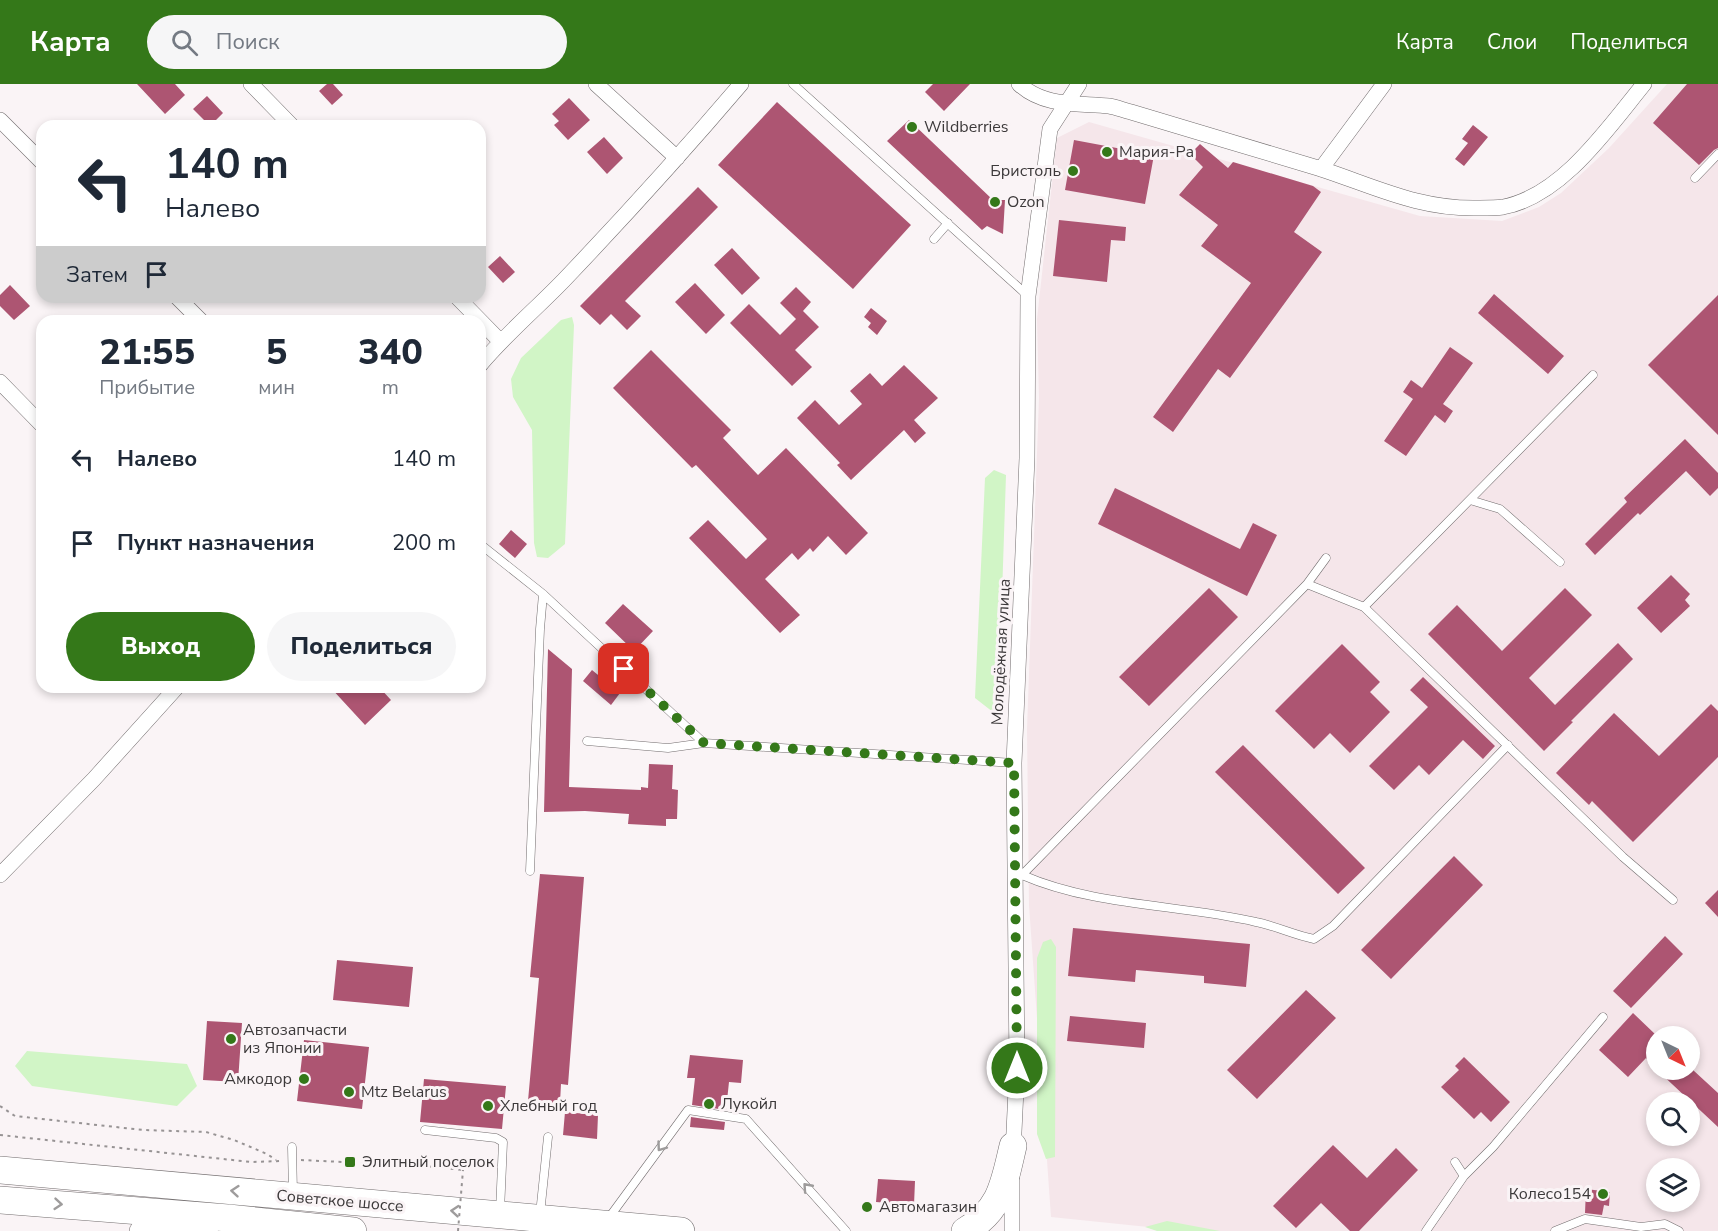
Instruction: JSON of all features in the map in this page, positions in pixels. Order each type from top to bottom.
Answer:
[{"type":"highway","points":[[965,1231],[980,1223],[993,1208],[1002,1191],[1013,1146]]},
{"type":"highway","name":"Советское шоссе","points":[[1,1170],[293,1184],[499,1215],[681,1231]]},
{"type":"highway","name":"Советское шоссе","points":[[0,1200],[228,1218],[353,1231]]},
{"type":"main road","points":[[140,1231],[291,1226]]},
{"type":"street","points":[[252,84],[286,120]]},
{"type":"street","points":[[596,84],[677,158]]},
{"type":"street","points":[[486,357],[562,282],[677,158],[741,84]]},
{"type":"street","points":[[1018,84],[1038,98],[1067,104],[1111,107],[1321,169],[1405,199],[1447,207],[1503,207],[1534,196],[1563,176],[1607,130],[1644,84]]},
{"type":"street","name":"Молодёжная улица","points":[[1012,1231],[1019,877],[1014,763],[1027,458],[1028,296],[1050,129],[1079,84]]},
{"type":"street","points":[[1321,169],[1384,84]]},
{"type":"street","points":[[0,120],[36,156]]},
{"type":"street","points":[[183,303],[195,315]]},
{"type":"street","points":[[463,303],[475,315]]},
{"type":"street","points":[[486,327],[500,341]]},
{"type":"street","points":[[0,382],[36,419]]},
{"type":"street","points":[[0,874],[94,779],[172,693]]},
{"type":"lane","points":[[793,84],[1028,296]]},
{"type":"lane","points":[[1695,178],[1718,154]]},
{"type":"lane","points":[[934,239],[948,223]]},
{"type":"lane","points":[[1364,607],[1593,375]]},
{"type":"lane","points":[[1470,500],[1500,509],[1560,562]]},
{"type":"lane","points":[[486,549],[543,594],[704,743]]},
{"type":"lane","points":[[1326,558],[1307,584],[1019,877],[1050,887],[1113,900],[1257,922],[1314,939],[1333,926],[1508,745]]},
{"type":"lane","points":[[1307,584],[1364,607],[1623,857],[1673,900]]},
{"type":"lane","points":[[530,871],[543,594]]},
{"type":"lane","points":[[587,741],[668,748],[704,743],[1014,763]]},
{"type":"lane","points":[[1426,1231],[1464,1176],[1493,1147],[1603,1017]]},
{"type":"lane","points":[[604,1225],[688,1110],[746,1119],[846,1231]]},
{"type":"lane","points":[[425,1130],[496,1138],[503,1142],[499,1215]]},
{"type":"lane","points":[[540,1219],[548,1137]]},
{"type":"lane","points":[[292,1147],[293,1184]]},
{"type":"lane","points":[[1455,1162],[1464,1176]]},
{"type":"lane","points":[[1555,1231],[1585,1220],[1641,1227],[1665,1224],[1679,1231]]},
{"type":"path","points":[[0,1106],[15,1116],[143,1130],[206,1132],[234,1140],[267,1154],[278,1161],[293,1184]]},
{"type":"path","points":[[0,1135],[251,1162],[292,1159],[463,1170],[458,1231]]},
{"type":"shaded area","points":[[1667,84],[1718,84],[1718,1231],[1187,1231],[1051,1217],[1029,905],[1027,729],[1039,398],[1037,319],[1057,138],[1089,122],[1420,216],[1502,221],[1539,207],[1561,193],[1609,148]]},
{"type":"green space","points":[[572,317],[574,325],[565,544],[548,558],[537,557],[534,543],[532,430],[513,397],[511,379],[521,358],[561,320]]},
{"type":"green space","points":[[994,470],[1006,475],[998,716],[975,698],[985,478]]},
{"type":"green space","points":[[1051,939],[1056,947],[1055,1157],[1046,1159],[1037,1134],[1037,958],[1043,942]]},
{"type":"green space","points":[[27,1051],[187,1064],[197,1086],[177,1106],[32,1086],[15,1066]]},
{"type":"green space","points":[[1167,1221],[1220,1231],[1157,1231],[1145,1227]]},
{"type":"building","points":[[137,84],[175,84],[185,95],[165,114]]},
{"type":"building","points":[[327,84],[333,84],[343,95],[332,105],[319,91]]},
{"type":"building","points":[[933,84],[970,84],[944,111],[925,92]]},
{"type":"building","points":[[1687,84],[1718,84],[1718,148],[1699,165],[1653,123]]},
{"type":"building","points":[[207,96],[223,113],[216,120],[204,120],[193,109]]},
{"type":"building","points":[[569,98],[590,120],[568,140],[554,125],[559,121],[552,114]]},
{"type":"building","points":[[777,102],[911,225],[853,289],[718,165]]},
{"type":"building","points":[[909,120],[993,200],[1005,200],[1003,234],[987,226],[982,230],[887,141]]},
{"type":"building","points":[[1473,125],[1488,137],[1464,166],[1455,159],[1468,143],[1462,139]]},
{"type":"building","points":[[604,137],[623,158],[607,174],[587,152]]},
{"type":"building","points":[[1074,140],[1154,155],[1145,204],[1065,190]]},
{"type":"building","points":[[1200,144],[1228,168],[1233,162],[1313,186],[1321,192],[1294,232],[1322,252],[1230,378],[1218,369],[1173,432],[1153,417],[1251,283],[1201,246],[1218,225],[1179,195],[1203,167],[1190,154]]},
{"type":"building","points":[[698,187],[718,207],[625,301],[641,316],[627,330],[611,314],[600,325],[580,306]]},
{"type":"building","points":[[1059,220],[1126,227],[1125,241],[1111,240],[1107,282],[1053,276]]},
{"type":"building","points":[[732,248],[760,278],[742,295],[714,265]]},
{"type":"building","points":[[500,256],[515,272],[503,283],[488,267]]},
{"type":"building","points":[[695,283],[725,315],[706,334],[675,302]]},
{"type":"building","points":[[10,285],[30,306],[14,320],[0,306],[0,295]]},
{"type":"building","points":[[796,287],[811,302],[803,311],[819,327],[795,350],[812,367],[792,386],[730,323],[749,304],[780,335],[796,319],[780,303]]},
{"type":"building","points":[[1494,294],[1564,356],[1548,374],[1478,313]]},
{"type":"building","points":[[1718,295],[1718,435],[1648,365]]},
{"type":"building","points":[[871,308],[887,321],[877,335],[868,327],[871,323],[864,317]]},
{"type":"building","points":[[1450,347],[1473,363],[1443,404],[1453,411],[1445,423],[1435,415],[1406,456],[1384,441],[1413,399],[1403,392],[1411,380],[1422,388]]},
{"type":"building","points":[[651,350],[731,430],[723,438],[758,475],[786,448],[868,533],[846,555],[828,536],[813,552],[810,548],[798,560],[792,553],[765,579],[800,615],[780,633],[689,538],[708,520],[746,559],[767,539],[696,465],[692,468],[613,388]]},
{"type":"building","points":[[904,365],[938,398],[914,420],[926,433],[915,443],[904,430],[851,480],[837,465],[840,463],[797,418],[815,400],[839,425],[862,404],[850,391],[870,373],[882,386]]},
{"type":"building","points":[[1685,439],[1718,473],[1718,488],[1710,496],[1686,471],[1595,555],[1585,544],[1627,502],[1624,498]]},
{"type":"building","points":[[1115,488],[1240,549],[1253,523],[1277,535],[1247,596],[1098,524]]},
{"type":"building","points":[[511,530],[527,544],[515,558],[499,544]]},
{"type":"building","points":[[1671,575],[1690,594],[1685,600],[1690,606],[1661,633],[1637,608]]},
{"type":"building","points":[[1209,588],[1238,617],[1149,706],[1119,677]]},
{"type":"building","points":[[1565,588],[1592,615],[1529,678],[1555,705],[1618,643],[1633,659],[1544,751],[1428,634],[1457,605],[1502,651]]},
{"type":"building","points":[[623,604],[653,631],[634,651],[605,623]]},
{"type":"building","points":[[1342,644],[1380,682],[1370,692],[1390,712],[1350,753],[1330,733],[1314,749],[1275,711]]},
{"type":"building","points":[[548,649],[572,669],[569,787],[641,790],[641,787],[648,788],[649,764],[673,765],[672,789],[678,790],[677,819],[666,819],[666,826],[628,824],[629,814],[585,811],[544,812]]},
{"type":"building","points":[[592,670],[620,693],[611,705],[583,681]]},
{"type":"building","points":[[1423,677],[1495,746],[1483,759],[1463,740],[1429,775],[1419,765],[1394,790],[1369,766],[1428,707],[1410,690]]},
{"type":"building","points":[[336,693],[385,693],[391,700],[365,725]]},
{"type":"building","points":[[1711,704],[1718,711],[1718,757],[1633,842],[1592,801],[1589,805],[1556,773],[1614,713],[1659,756]]},
{"type":"building","points":[[1243,745],[1365,868],[1338,894],[1215,772]]},
{"type":"building","points":[[1454,856],[1483,885],[1391,979],[1361,950]]},
{"type":"building","points":[[540,874],[584,877],[568,1085],[561,1084],[560,1103],[528,1101],[539,978],[530,977]]},
{"type":"building","points":[[1718,890],[1718,917],[1705,903]]},
{"type":"building","points":[[1073,928],[1250,944],[1246,987],[1204,983],[1204,976],[1136,970],[1135,982],[1068,976]]},
{"type":"building","points":[[1665,936],[1683,954],[1631,1008],[1613,991]]},
{"type":"building","points":[[337,960],[413,967],[409,1007],[333,1000]]},
{"type":"building","points":[[1306,990],[1336,1018],[1257,1099],[1227,1070]]},
{"type":"building","points":[[1633,1013],[1647,1026],[1646,1058],[1628,1077],[1599,1050]]},
{"type":"building","points":[[1070,1016],[1146,1023],[1144,1048],[1067,1041]]},
{"type":"building","points":[[207,1021],[242,1023],[238,1082],[203,1080]]},
{"type":"building","points":[[304,1040],[369,1047],[362,1109],[297,1101]]},
{"type":"building","points":[[690,1055],[743,1060],[741,1083],[729,1082],[726,1110],[692,1105],[695,1078],[687,1078]]},
{"type":"building","points":[[1464,1057],[1510,1102],[1491,1122],[1481,1112],[1474,1119],[1441,1087],[1459,1070],[1455,1066]]},
{"type":"building","points":[[1700,1076],[1718,1093],[1718,1127],[1700,1110],[1700,1092],[1681,1092],[1668,1080],[1700,1080]]},
{"type":"building","points":[[424,1079],[506,1086],[502,1129],[420,1122]]},
{"type":"building","points":[[565,1112],[598,1115],[597,1139],[563,1135]]},
{"type":"building","points":[[691,1117],[725,1122],[724,1130],[690,1127]]},
{"type":"building","points":[[1333,1145],[1367,1178],[1396,1148],[1418,1170],[1359,1231],[1350,1231],[1321,1203],[1296,1228],[1273,1206]]},
{"type":"building","points":[[878,1179],[915,1181],[914,1205],[876,1202]]},
{"type":"building","points":[[1586,1189],[1610,1192],[1609,1206],[1604,1205],[1602,1215],[1585,1213]]},
{"type":"place","name":"Wildberries","points":[[912,127]]},
{"type":"place","name":"Мария-Ра","points":[[1107,152]]},
{"type":"place","name":"Бристоль","points":[[1073,171]]},
{"type":"place","name":"Ozon","points":[[995,202]]},
{"type":"place","name":"Автозапчасти из Японии","points":[[231,1039]]},
{"type":"place","name":"Амкодор","points":[[304,1079]]},
{"type":"place","name":"Mtz Belarus","points":[[349,1092]]},
{"type":"place","name":"Лукойл","points":[[709,1104]]},
{"type":"place","name":"Хлебный год","points":[[488,1106]]},
{"type":"place","name":"Элитный поселок","points":[[350,1162]]},
{"type":"place","name":"Колесо154","points":[[1603,1194]]},
{"type":"place","name":"Автомагазин","points":[[867,1207]]},
{"type":"route","points":[[624,669],[704,743],[1014,763],[1017,1068]]}]
